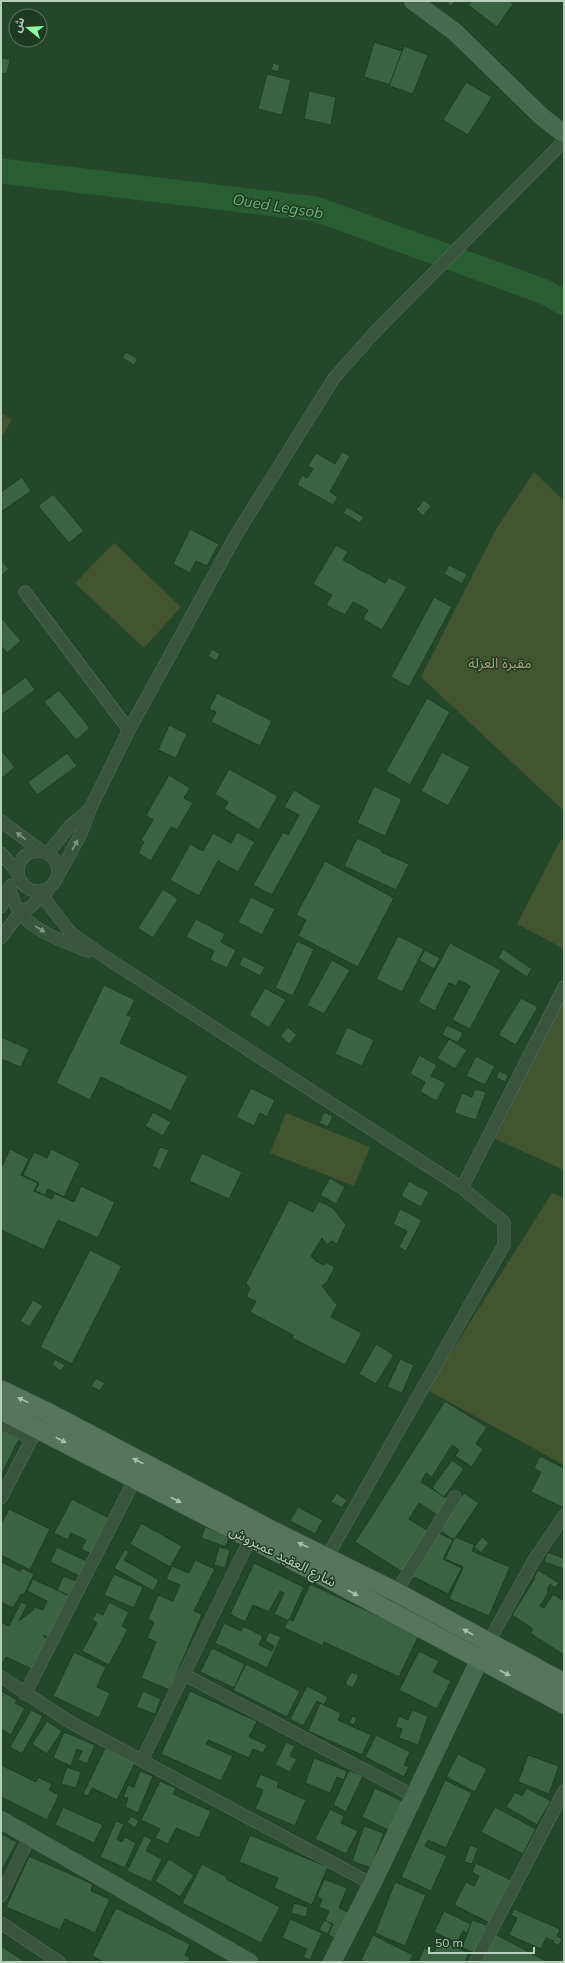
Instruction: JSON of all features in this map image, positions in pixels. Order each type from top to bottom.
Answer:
[{"type":"main road","name":"شارع العقيد عميروش","points":[[1,1390],[38,1426],[135,1479],[318,1573],[478,1660],[564,1704]]},
{"type":"main road","name":"شارع العقيد عميروش","points":[[1,1410],[328,1556],[564,1683]]},
{"type":"street","points":[[413,1],[455,32],[541,116],[564,134]]},
{"type":"street","points":[[1,938],[20,912],[29,908],[42,897],[54,882],[80,834],[90,809],[129,730],[236,535],[334,378],[374,333],[564,141]]},
{"type":"street","points":[[25,592],[129,730]]},
{"type":"street","points":[[1,907],[9,888],[18,874],[20,861],[24,856],[34,851],[44,852],[90,809]]},
{"type":"street","points":[[1,821],[56,862],[58,868],[54,882],[40,891],[33,891],[22,883],[18,874],[1,853]]},
{"type":"street","points":[[9,888],[20,912],[29,922],[61,941],[105,957]]},
{"type":"street","points":[[42,897],[71,933],[105,957],[462,1188],[504,1222],[504,1245],[318,1573]]},
{"type":"street","points":[[462,1188],[564,987]]},
{"type":"street","points":[[1,1424],[38,1426],[1,1498]]},
{"type":"street","points":[[25,1694],[135,1479]]},
{"type":"street","points":[[396,1592],[455,1497]]},
{"type":"street","points":[[332,1962],[372,1884],[478,1660],[534,1560],[564,1516]]},
{"type":"street","points":[[142,1760],[185,1675],[250,1539]]},
{"type":"street","points":[[185,1675],[414,1796]]},
{"type":"street","points":[[1,1677],[70,1722],[372,1884]]},
{"type":"street","points":[[475,1962],[564,1791]]},
{"type":"street","points":[[1,1820],[249,1962]]},
{"type":"street","points":[[1,1896],[30,1836]]},
{"type":"street","points":[[1,1923],[59,1962]]},
{"type":"green space","points":[[1,413],[12,420],[1,437]]},
{"type":"green space","name":"مقبرة العزلة","points":[[534,472],[564,501],[564,811],[421,677],[496,529]]},
{"type":"green space","points":[[114,543],[181,607],[144,648],[75,583]]},
{"type":"green space","points":[[561,839],[564,841],[564,949],[517,924]]},
{"type":"green space","points":[[564,999],[564,1170],[491,1137]]},
{"type":"green space","points":[[286,1113],[370,1147],[354,1186],[270,1153]]},
{"type":"green space","points":[[552,1193],[564,1198],[564,1465],[427,1390]]},
{"type":"building","points":[[444,1],[456,1],[451,6]]},
{"type":"building","points":[[471,1],[509,1],[513,4],[497,27],[468,5]]},
{"type":"building","points":[[374,42],[402,51],[391,85],[364,77]]},
{"type":"building","points":[[404,46],[428,55],[413,94],[389,86]]},
{"type":"building","points":[[1,58],[10,59],[7,74],[1,73]]},
{"type":"building","points":[[273,63],[280,65],[278,72],[271,70]]},
{"type":"building","points":[[267,74],[291,80],[282,115],[258,109]]},
{"type":"building","points":[[466,82],[492,97],[468,135],[443,120]]},
{"type":"building","points":[[309,91],[336,97],[331,125],[304,119]]},
{"type":"building","points":[[126,352],[138,359],[134,365],[122,358]]},
{"type":"building","points":[[342,452],[350,456],[330,492],[338,497],[333,505],[297,485],[302,475],[307,478],[313,469],[308,466],[316,453],[335,464]]},
{"type":"building","points":[[22,477],[31,491],[1,512],[1,492]]},
{"type":"building","points":[[53,494],[84,531],[69,543],[38,506]]},
{"type":"building","points":[[424,500],[431,506],[423,516],[416,509]]},
{"type":"building","points":[[347,507],[364,517],[360,523],[343,513]]},
{"type":"building","points":[[190,529],[219,544],[207,566],[196,561],[190,573],[173,564]]},
{"type":"building","points":[[336,545],[348,552],[343,560],[385,583],[389,577],[407,587],[382,630],[363,619],[368,610],[353,602],[345,615],[326,605],[332,595],[313,584]]},
{"type":"building","points":[[1,560],[9,569],[1,576]]},
{"type":"building","points":[[449,565],[467,574],[462,584],[444,574]]},
{"type":"building","points":[[434,597],[452,607],[409,687],[391,677]]},
{"type":"building","points":[[1,617],[21,641],[7,653],[1,646]]},
{"type":"building","points":[[212,649],[220,654],[216,661],[208,656]]},
{"type":"building","points":[[26,677],[35,690],[1,715],[1,695]]},
{"type":"building","points":[[59,690],[90,728],[76,740],[44,702]]},
{"type":"building","points":[[217,693],[272,721],[260,746],[211,722],[216,712],[209,709]]},
{"type":"building","points":[[427,698],[450,712],[410,785],[386,771]]},
{"type":"building","points":[[169,725],[187,734],[176,758],[158,750]]},
{"type":"building","points":[[1,750],[15,767],[1,779]]},
{"type":"building","points":[[442,752],[470,767],[448,806],[421,791]]},
{"type":"building","points":[[67,753],[77,766],[37,795],[28,782]]},
{"type":"building","points":[[229,769],[278,796],[259,830],[224,809],[228,802],[215,794]]},
{"type":"building","points":[[169,775],[190,788],[184,798],[193,803],[177,830],[171,827],[151,861],[138,853],[144,842],[141,840],[153,820],[146,815]]},
{"type":"building","points":[[374,786],[402,799],[385,836],[357,823]]},
{"type":"building","points":[[294,790],[321,806],[272,895],[253,885],[283,832],[288,835],[299,815],[284,807]]},
{"type":"building","points":[[237,832],[255,842],[238,872],[218,861],[199,896],[170,880],[190,844],[203,851],[213,833],[231,843]]},
{"type":"building","points":[[357,838],[382,850],[381,852],[409,864],[396,890],[344,866]]},
{"type":"building","points":[[325,861],[394,898],[358,967],[298,936],[306,920],[296,915]]},
{"type":"building","points":[[163,889],[178,899],[153,938],[138,928]]},
{"type":"building","points":[[251,897],[275,909],[262,935],[238,922]]},
{"type":"building","points":[[196,919],[225,934],[221,942],[236,950],[227,968],[210,960],[214,951],[186,937]]},
{"type":"building","points":[[398,936],[424,949],[402,992],[376,979]]},
{"type":"building","points":[[297,941],[314,949],[293,996],[275,988]]},
{"type":"building","points":[[450,943],[501,970],[470,1029],[452,1020],[470,986],[459,980],[456,986],[449,983],[435,1011],[418,1002]]},
{"type":"building","points":[[503,949],[532,969],[527,977],[498,958]]},
{"type":"building","points":[[425,950],[440,958],[434,969],[419,960]]},
{"type":"building","points":[[243,956],[265,967],[260,976],[239,965]]},
{"type":"building","points":[[332,960],[350,970],[324,1014],[307,1005]]},
{"type":"building","points":[[104,985],[135,1000],[127,1015],[132,1017],[120,1043],[188,1076],[171,1111],[101,1077],[90,1100],[56,1083]]},
{"type":"building","points":[[265,988],[286,1000],[269,1028],[249,1015]]},
{"type":"building","points":[[521,998],[538,1007],[516,1045],[498,1035]]},
{"type":"building","points":[[447,1025],[463,1033],[458,1043],[442,1035]]},
{"type":"building","points":[[288,1027],[297,1035],[289,1044],[280,1036]]},
{"type":"building","points":[[347,1027],[374,1040],[362,1066],[335,1054]]},
{"type":"building","points":[[1,1037],[29,1049],[21,1067],[1,1059]]},
{"type":"building","points":[[449,1039],[467,1050],[455,1069],[437,1058]]},
{"type":"building","points":[[419,1055],[437,1065],[431,1076],[446,1083],[437,1101],[420,1092],[425,1082],[410,1074]]},
{"type":"building","points":[[476,1056],[495,1066],[485,1085],[466,1076]]},
{"type":"building","points":[[499,1071],[508,1075],[506,1082],[496,1078]]},
{"type":"building","points":[[251,1088],[275,1100],[267,1117],[260,1113],[254,1126],[236,1117]]},
{"type":"building","points":[[475,1089],[486,1092],[476,1120],[454,1113],[462,1093],[472,1097]]},
{"type":"building","points":[[153,1112],[171,1122],[163,1136],[145,1126]]},
{"type":"building","points":[[324,1112],[333,1116],[328,1127],[319,1123]]},
{"type":"building","points":[[160,1147],[169,1150],[160,1170],[152,1166]]},
{"type":"building","points":[[10,1149],[29,1159],[21,1175],[38,1183],[34,1191],[52,1199],[54,1193],[74,1202],[81,1186],[115,1202],[98,1238],[58,1220],[44,1250],[1,1230],[1,1168]]},
{"type":"building","points":[[51,1149],[80,1163],[64,1197],[48,1189],[45,1195],[35,1191],[39,1183],[23,1175],[34,1152],[47,1158]]},
{"type":"building","points":[[202,1153],[242,1172],[229,1199],[189,1181]]},
{"type":"building","points":[[330,1178],[345,1187],[336,1204],[320,1195]]},
{"type":"building","points":[[409,1181],[429,1192],[421,1207],[401,1196]]},
{"type":"building","points":[[289,1200],[313,1212],[319,1201],[333,1208],[346,1225],[337,1244],[331,1241],[327,1245],[322,1238],[311,1256],[316,1261],[324,1265],[325,1262],[335,1267],[327,1282],[322,1286],[337,1305],[331,1317],[362,1333],[345,1365],[292,1338],[293,1335],[250,1312],[256,1301],[246,1297],[250,1289],[246,1283]]},
{"type":"building","points":[[400,1209],[422,1220],[406,1251],[399,1247],[407,1231],[393,1224]]},
{"type":"building","points":[[90,1250],[122,1266],[72,1364],[40,1347]]},
{"type":"building","points":[[33,1300],[43,1306],[29,1327],[20,1321]]},
{"type":"building","points":[[376,1344],[394,1355],[376,1384],[359,1374]]},
{"type":"building","points":[[55,1359],[65,1365],[61,1371],[52,1365]]},
{"type":"building","points":[[400,1359],[414,1365],[402,1393],[387,1387]]},
{"type":"building","points":[[96,1378],[105,1383],[100,1391],[91,1386]]},
{"type":"building","points":[[445,1401],[487,1427],[476,1444],[483,1449],[472,1467],[455,1456],[459,1450],[452,1445],[432,1477],[426,1473],[421,1482],[450,1500],[440,1517],[419,1503],[409,1519],[430,1532],[404,1573],[355,1542]]},
{"type":"building","points":[[1,1430],[19,1439],[1,1476]]},
{"type":"building","points":[[540,1456],[564,1468],[564,1504],[562,1507],[531,1492],[541,1472],[534,1468]]},
{"type":"building","points":[[452,1460],[464,1469],[444,1497],[432,1488]]},
{"type":"building","points":[[336,1493],[347,1500],[342,1508],[331,1502]]},
{"type":"building","points":[[464,1493],[479,1503],[454,1540],[439,1530]]},
{"type":"building","points":[[72,1499],[115,1521],[97,1557],[81,1549],[86,1540],[71,1533],[68,1540],[54,1533]]},
{"type":"building","points":[[298,1507],[323,1520],[315,1534],[290,1521]]},
{"type":"building","points":[[9,1509],[50,1529],[30,1570],[1,1555],[1,1524]]},
{"type":"building","points":[[141,1523],[182,1546],[170,1567],[130,1544]]},
{"type":"building","points":[[205,1527],[230,1536],[226,1547],[201,1538]]},
{"type":"building","points":[[435,1531],[453,1540],[443,1559],[462,1568],[448,1594],[412,1576]]},
{"type":"building","points":[[455,1537],[475,1545],[472,1551],[510,1567],[489,1616],[449,1599],[463,1567],[445,1559]]},
{"type":"building","points":[[482,1537],[489,1543],[481,1553],[474,1547]]},
{"type":"building","points":[[57,1547],[97,1566],[90,1581],[50,1562]]},
{"type":"building","points":[[219,1547],[230,1550],[225,1568],[214,1565]]},
{"type":"building","points":[[125,1549],[129,1552],[124,1560],[159,1580],[153,1591],[114,1568]]},
{"type":"building","points":[[547,1552],[564,1558],[564,1569],[544,1562]]},
{"type":"building","points":[[195,1560],[215,1569],[194,1611],[202,1614],[170,1690],[141,1678],[156,1642],[147,1638],[154,1622],[148,1619],[158,1595],[173,1601],[180,1585],[166,1579],[172,1566],[189,1573]]},
{"type":"building","points":[[2,1562],[20,1571],[22,1568],[34,1574],[24,1595],[21,1594],[13,1608],[1,1602]]},
{"type":"building","points":[[254,1563],[304,1587],[289,1621],[274,1614],[284,1593],[280,1591],[269,1612],[253,1605],[245,1622],[230,1614]]},
{"type":"building","points":[[538,1570],[559,1583],[555,1588],[550,1584],[547,1590],[549,1591],[540,1606],[544,1608],[553,1594],[564,1601],[564,1655],[530,1633],[533,1629],[512,1615],[535,1578],[534,1577]]},
{"type":"building","points":[[114,1574],[143,1587],[134,1608],[104,1595]]},
{"type":"building","points":[[63,1576],[84,1584],[78,1599],[57,1591]]},
{"type":"building","points":[[33,1579],[74,1598],[54,1640],[43,1635],[50,1643],[36,1671],[6,1657],[1,1666],[1,1622],[9,1626],[21,1602],[27,1605],[19,1621],[33,1610],[34,1606],[43,1610],[47,1601],[27,1591]]},
{"type":"building","points":[[310,1584],[419,1635],[399,1677],[324,1642],[323,1646],[284,1628],[289,1619],[293,1621]]},
{"type":"building","points":[[109,1602],[129,1612],[122,1626],[128,1629],[109,1665],[82,1651],[97,1623],[92,1620],[97,1612],[103,1615]]},
{"type":"building","points":[[224,1623],[241,1631],[243,1626],[263,1636],[259,1645],[272,1651],[274,1646],[265,1641],[269,1632],[281,1637],[267,1668],[215,1643]]},
{"type":"building","points":[[212,1648],[245,1664],[234,1688],[200,1672]]},
{"type":"building","points":[[419,1651],[439,1661],[433,1672],[451,1681],[437,1709],[399,1690]]},
{"type":"building","points":[[74,1652],[106,1667],[97,1687],[110,1693],[99,1718],[53,1696]]},
{"type":"building","points":[[246,1664],[300,1691],[287,1717],[233,1690]]},
{"type":"building","points":[[351,1672],[359,1675],[353,1688],[345,1684]]},
{"type":"building","points":[[307,1686],[328,1697],[324,1705],[317,1701],[303,1726],[290,1719]]},
{"type":"building","points":[[1,1691],[17,1700],[15,1703],[25,1708],[11,1735],[1,1729]]},
{"type":"building","points":[[143,1691],[161,1699],[155,1714],[136,1707]]},
{"type":"building","points":[[190,1691],[257,1721],[249,1737],[267,1745],[263,1753],[253,1749],[249,1758],[208,1740],[206,1744],[233,1756],[221,1781],[161,1754]]},
{"type":"building","points":[[320,1703],[341,1713],[338,1720],[371,1735],[362,1755],[308,1731]]},
{"type":"building","points":[[31,1710],[43,1716],[22,1754],[10,1747]]},
{"type":"building","points":[[412,1710],[428,1716],[418,1745],[399,1738],[402,1729],[395,1727],[399,1716],[408,1720]]},
{"type":"building","points":[[352,1716],[357,1718],[354,1725],[349,1723]]},
{"type":"building","points":[[47,1721],[62,1731],[47,1754],[32,1744]]},
{"type":"building","points":[[64,1732],[95,1745],[87,1764],[78,1760],[82,1751],[77,1749],[71,1766],[53,1758]]},
{"type":"building","points":[[376,1735],[410,1752],[404,1765],[409,1767],[404,1777],[365,1757]]},
{"type":"building","points":[[286,1742],[295,1746],[290,1756],[297,1759],[290,1772],[275,1765]]},
{"type":"building","points":[[105,1748],[135,1763],[117,1800],[92,1788],[88,1796],[83,1794]]},
{"type":"building","points":[[458,1754],[487,1769],[475,1792],[446,1777]]},
{"type":"building","points":[[528,1755],[559,1766],[549,1794],[518,1782]]},
{"type":"building","points":[[314,1758],[347,1771],[344,1780],[337,1777],[330,1793],[305,1783]]},
{"type":"building","points":[[1,1765],[36,1782],[38,1777],[52,1784],[49,1790],[59,1795],[47,1820],[1,1797]]},
{"type":"building","points":[[67,1767],[81,1772],[76,1788],[61,1784]]},
{"type":"building","points":[[349,1770],[363,1776],[346,1812],[333,1805]]},
{"type":"building","points":[[140,1771],[153,1776],[138,1813],[125,1807],[128,1798],[123,1797],[128,1785],[134,1787]]},
{"type":"building","points":[[260,1774],[279,1782],[277,1787],[306,1800],[295,1826],[255,1809],[263,1790],[255,1787]]},
{"type":"building","points":[[445,1780],[472,1793],[446,1848],[428,1840],[425,1846],[447,1856],[431,1891],[401,1877]]},
{"type":"building","points":[[160,1781],[176,1788],[173,1794],[211,1811],[199,1838],[176,1828],[168,1844],[155,1838],[160,1829],[141,1820]]},
{"type":"building","points":[[375,1788],[404,1802],[390,1831],[362,1817]]},
{"type":"building","points":[[527,1788],[551,1801],[537,1825],[506,1807],[515,1792],[522,1796]]},
{"type":"building","points":[[63,1807],[103,1825],[94,1843],[55,1825]]},
{"type":"building","points":[[495,1807],[536,1829],[523,1854],[481,1832]]},
{"type":"building","points":[[330,1809],[344,1816],[341,1823],[358,1831],[346,1854],[315,1839]]},
{"type":"building","points":[[131,1816],[139,1821],[135,1828],[127,1822]]},
{"type":"building","points":[[116,1821],[124,1824],[117,1839],[122,1842],[125,1837],[136,1843],[125,1868],[100,1857]]},
{"type":"building","points":[[364,1826],[384,1833],[371,1868],[352,1861]]},
{"type":"building","points":[[1,1834],[17,1842],[1,1872]]},
{"type":"building","points":[[250,1835],[328,1867],[312,1905],[274,1888],[278,1878],[239,1862]]},
{"type":"building","points":[[144,1836],[152,1839],[146,1851],[162,1859],[151,1882],[127,1871]]},
{"type":"building","points":[[470,1845],[478,1848],[472,1864],[464,1862]]},
{"type":"building","points":[[29,1856],[93,1884],[91,1891],[110,1899],[95,1933],[65,1919],[60,1930],[6,1907]]},
{"type":"building","points":[[169,1859],[194,1875],[180,1897],[155,1881]]},
{"type":"building","points":[[476,1863],[511,1880],[490,1923],[454,1905],[466,1882],[474,1886],[479,1876],[472,1872]]},
{"type":"building","points":[[202,1864],[227,1877],[226,1879],[280,1907],[261,1943],[182,1903]]},
{"type":"building","points":[[324,1879],[347,1888],[339,1908],[348,1912],[337,1939],[328,1935],[333,1924],[325,1921],[329,1911],[319,1907],[322,1899],[317,1896]]},
{"type":"building","points":[[395,1882],[426,1895],[405,1946],[375,1933]]},
{"type":"building","points":[[294,1903],[308,1907],[306,1917],[291,1913]]},
{"type":"building","points":[[116,1908],[190,1944],[185,1955],[190,1958],[188,1962],[104,1962],[92,1956]]},
{"type":"building","points":[[514,1909],[560,1929],[557,1936],[562,1939],[559,1946],[553,1943],[554,1941],[546,1938],[541,1949],[509,1935],[517,1918],[511,1915]]},
{"type":"building","points":[[444,1911],[471,1924],[467,1933],[463,1931],[457,1943],[434,1932]]},
{"type":"building","points":[[290,1919],[322,1933],[310,1960],[303,1957],[307,1949],[282,1938]]},
{"type":"building","points":[[324,1920],[332,1924],[328,1934],[319,1930]]},
{"type":"building","points":[[472,1920],[487,1925],[476,1953],[462,1948]]},
{"type":"building","points":[[495,1934],[548,1962],[480,1962]]},
{"type":"building","points":[[373,1935],[413,1955],[409,1962],[366,1962],[361,1960]]},
{"type":"building","points":[[440,1940],[469,1953],[465,1962],[418,1962],[424,1948],[434,1952]]},
{"type":"building","points":[[1,1946],[25,1962],[1,1962]]},
{"type":"waterway","name":"Oued Legsob","points":[[1,171],[316,209],[545,292],[564,303]]}]
